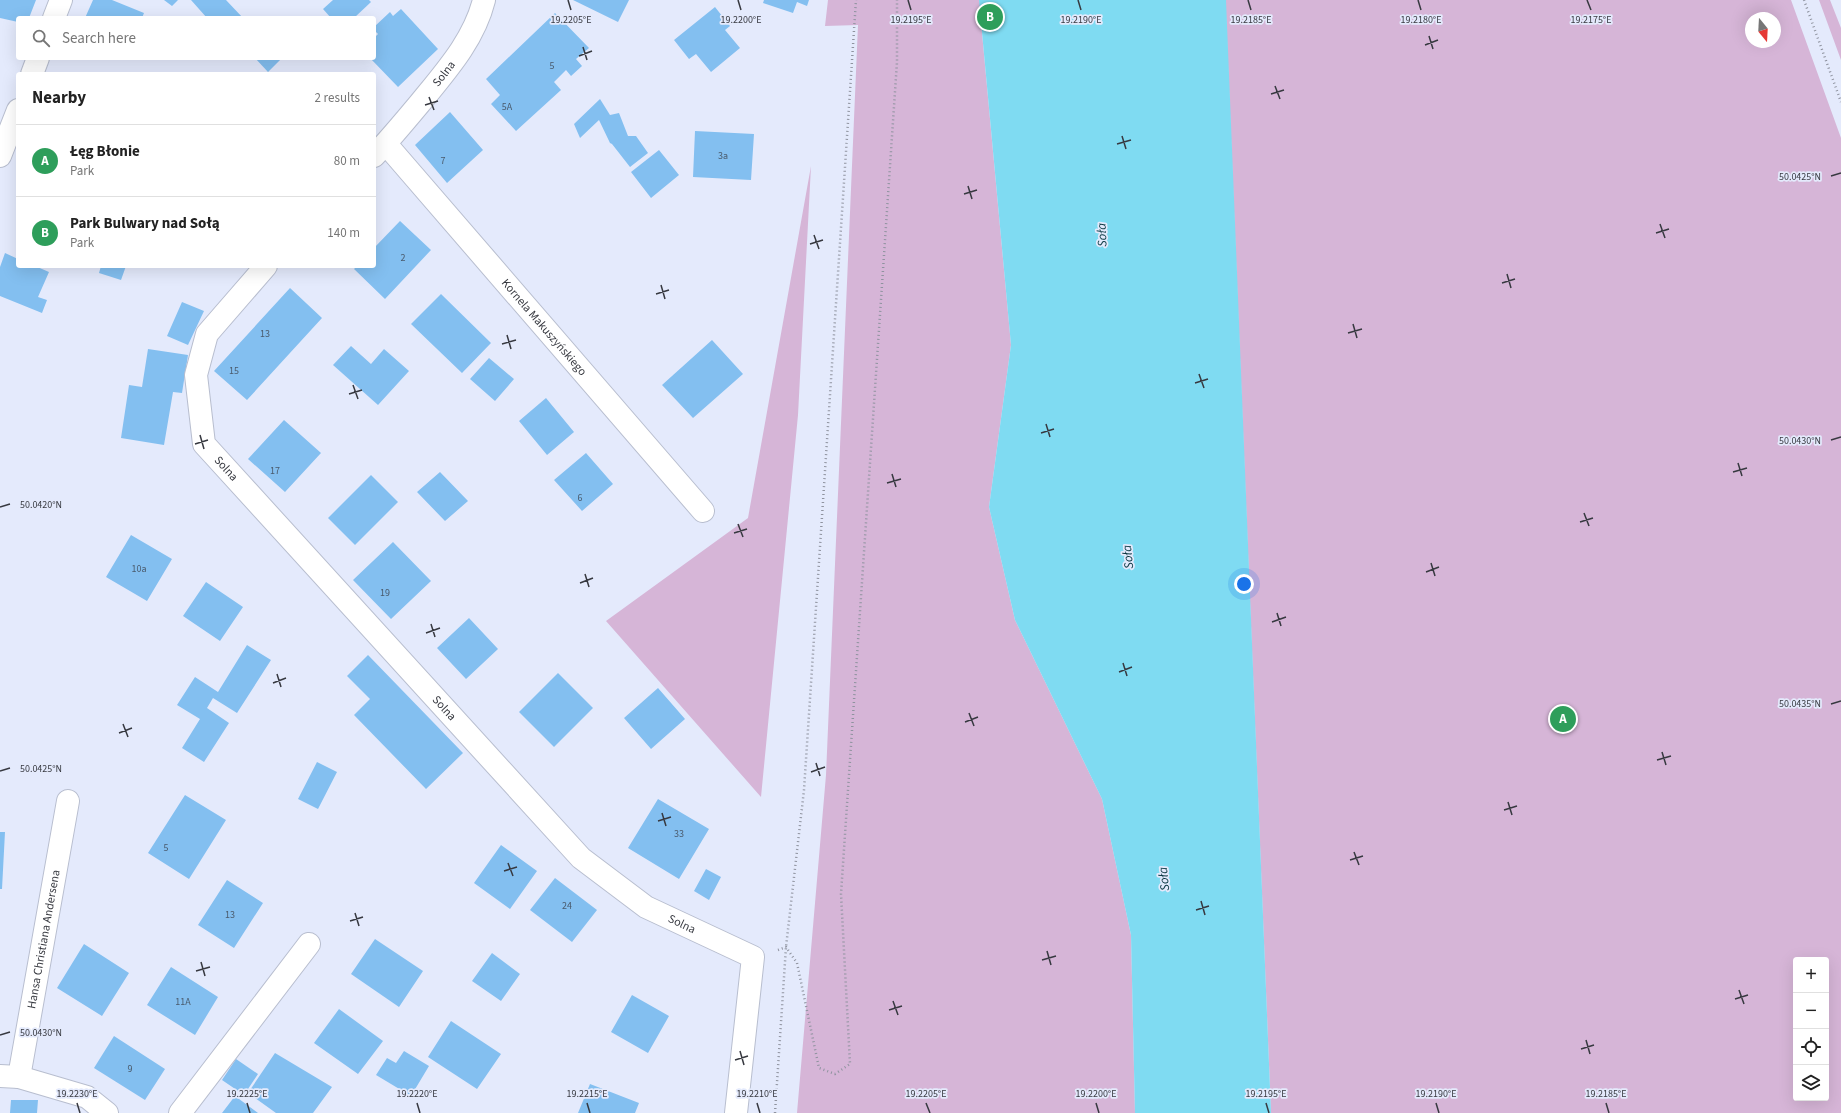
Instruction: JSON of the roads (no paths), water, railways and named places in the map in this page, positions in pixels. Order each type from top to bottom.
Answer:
[{"type":"street","points":[[55,16],[61,0]]},
{"type":"street","name":"Solna","points":[[380,150],[444,74],[466,44],[480,16],[484,0]]},
{"type":"street","points":[[33,72],[37,60]]},
{"type":"street","points":[[0,156],[16,115]]},
{"type":"street","name":"Kornela Makuszyńskiego","points":[[380,150],[703,511]]},
{"type":"street","name":"Solna","points":[[254,270],[207,334],[196,375],[204,444],[581,858],[646,907],[753,957],[736,1113]]},
{"type":"street","name":"Hansa Christiana Andersena","points":[[68,802],[9,1077],[87,1097],[107,1113]]},
{"type":"street","points":[[180,1113],[309,944]]},
{"type":"water","name":"Soła","points":[[979,0],[1226,0],[1271,1113],[1135,1113],[1131,935],[1102,799],[1015,620],[989,507],[1011,345]]},
{"type":"place","name":"Park Bulwary nad Sołą","points":[[990,17]]},
{"type":"place","name":"Łęg Błonie","points":[[1563,719]]}]
